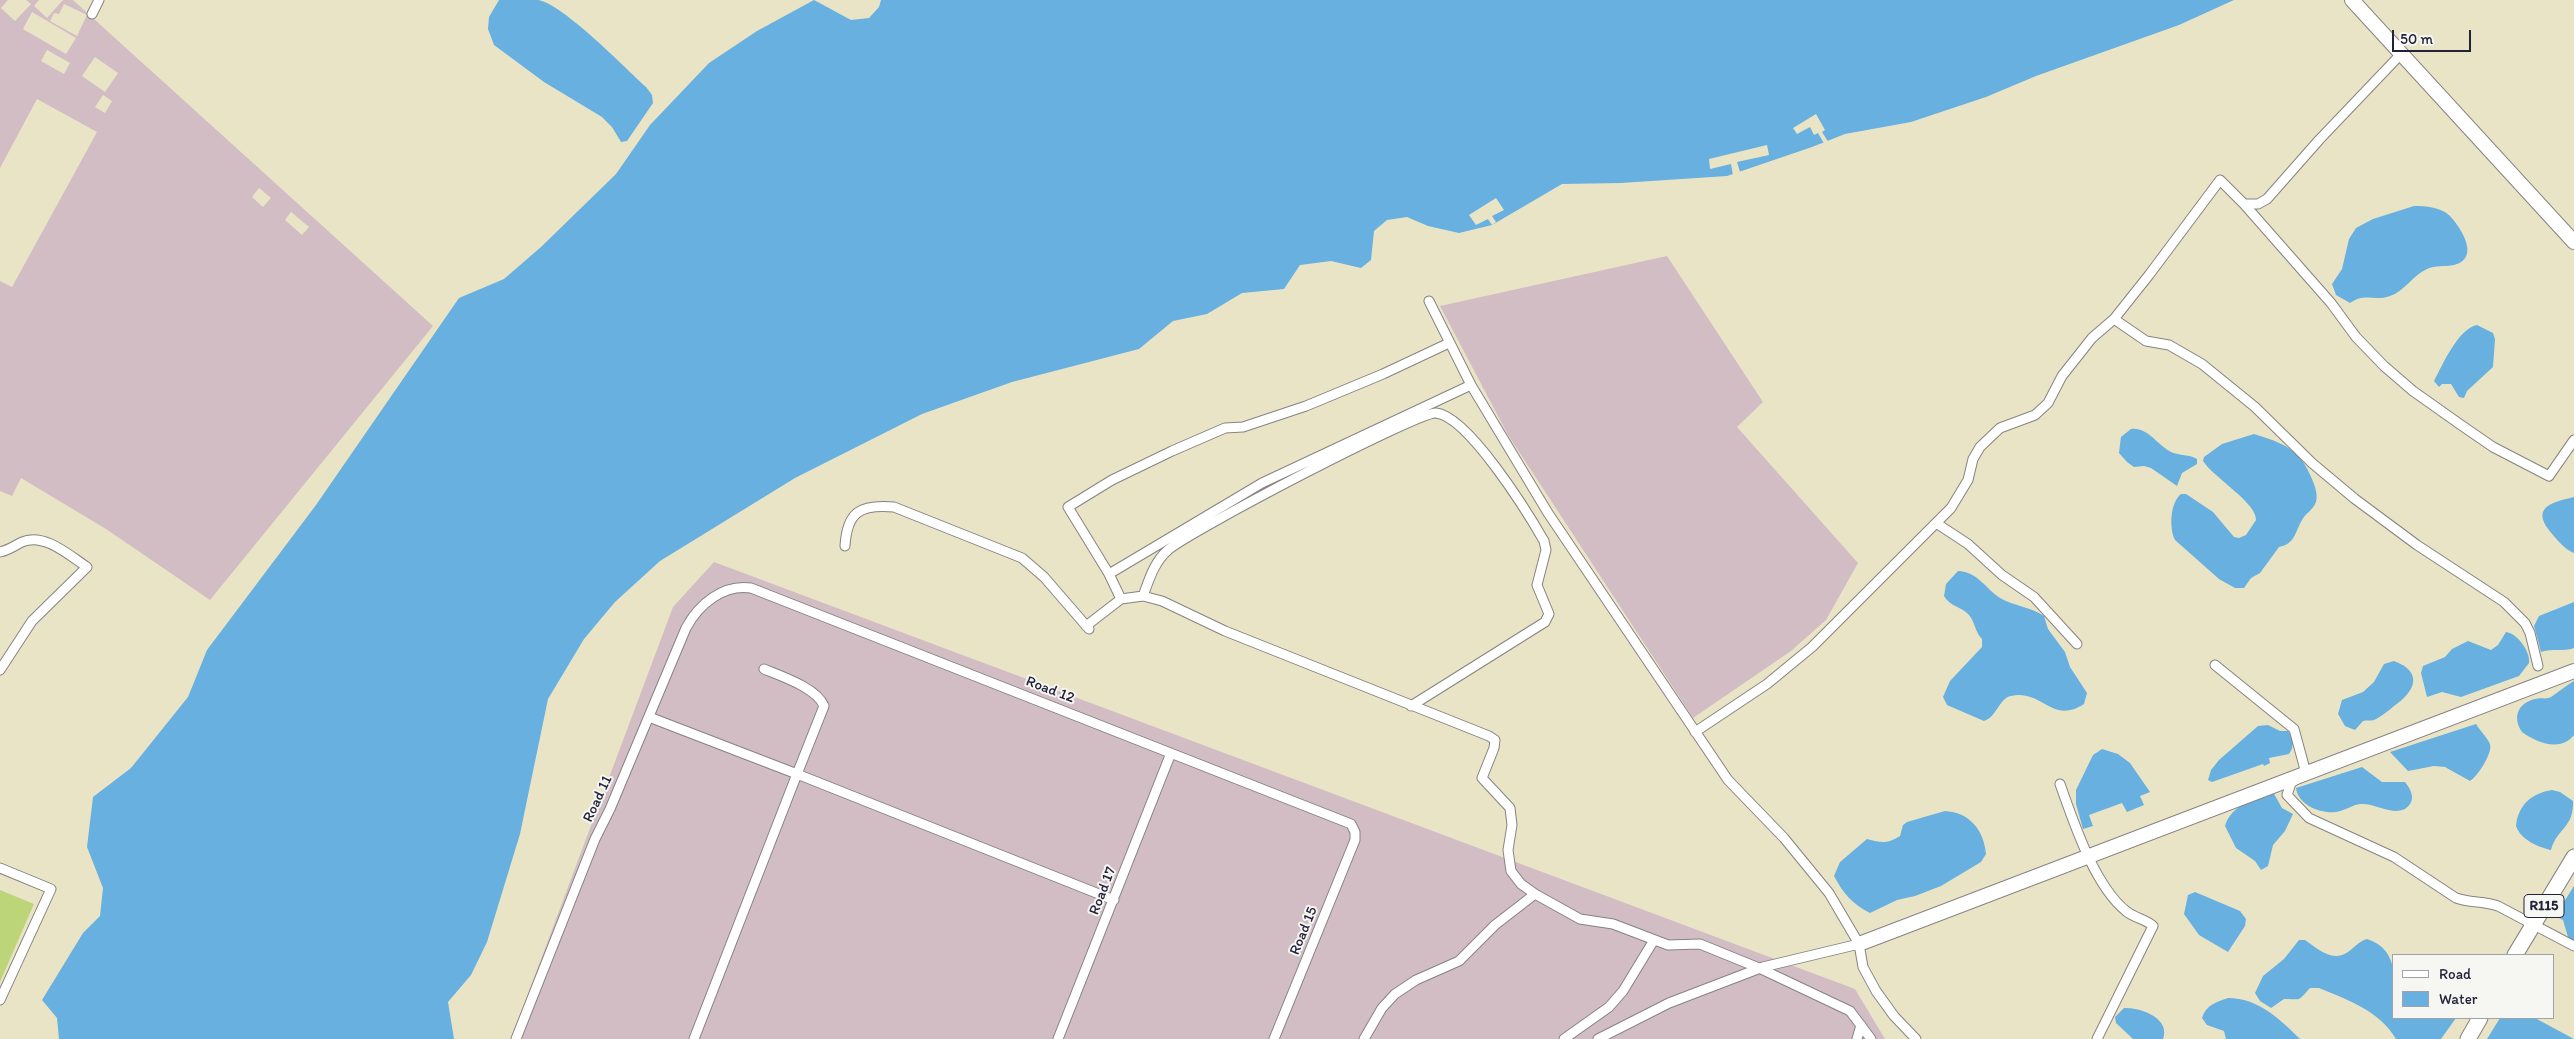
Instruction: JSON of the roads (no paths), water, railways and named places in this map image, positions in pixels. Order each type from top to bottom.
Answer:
[{"type":"main road","name":"R115","points":[[2516,954],[2574,857]]},
{"type":"main road","points":[[2468,1039],[2479,1019]]},
{"type":"street","points":[[92,14],[99,0]]},
{"type":"street","points":[[2352,0],[2574,242]]},
{"type":"street","points":[[2244,204],[2258,204],[2267,199],[2319,140],[2401,54]]},
{"type":"street","points":[[1694,732],[1767,684],[1812,647],[1936,523],[1959,497],[1968,480],[1973,459],[1980,447],[2000,428],[2035,415],[2048,403],[2062,376],[2092,338],[2114,318],[2220,180],[2244,204],[2331,303],[2356,337],[2384,366],[2413,391],[2494,447],[2549,476],[2574,440]]},
{"type":"street","points":[[1428,301],[1471,385],[1548,512],[1728,780],[1808,866],[1829,893],[1859,944],[1863,967],[1876,990],[1894,1016],[1916,1039]]},
{"type":"street","points":[[2114,318],[2146,341],[2169,345],[2202,364],[2255,407],[2312,463],[2355,499],[2417,545],[2504,602],[2525,623],[2530,633],[2538,666]]},
{"type":"street","points":[[1121,599],[1109,574],[1068,507],[1112,480],[1225,428],[1243,427],[1306,406],[1376,377],[1449,342]]},
{"type":"street","points":[[1109,574],[1262,483],[1471,385]]},
{"type":"street","points":[[1143,596],[1160,559],[1169,549],[1207,526],[1331,460],[1419,418],[1436,413],[1448,417],[1460,424],[1469,434],[1514,494],[1544,541],[1545,557],[1537,585],[1549,614],[1544,622],[1412,706]]},
{"type":"street","points":[[845,546],[846,528],[853,515],[863,508],[876,505],[894,507],[1022,558],[1044,577],[1088,628],[1121,599],[1143,596],[1162,601],[1225,631],[1489,736],[1494,740],[1494,748],[1482,778],[1510,808],[1512,825],[1508,850],[1511,871],[1521,884],[1580,919],[1613,924],[1654,940],[1677,946],[1700,944],[1759,968],[1850,1011],[1871,1039]]},
{"type":"street","points":[[1936,523],[1968,544],[2002,575],[2034,597],[2077,644]]},
{"type":"street","points":[[0,552],[11,549],[22,542],[38,540],[55,546],[87,567],[32,621],[0,670]]},
{"type":"street","name":"Road 11","points":[[516,1039],[594,839],[694,615],[729,588]]},
{"type":"street","name":"Road 12","points":[[729,588],[751,588],[1351,824],[1355,832]]},
{"type":"street","points":[[2215,665],[2294,729],[2306,773]]},
{"type":"street","points":[[694,1039],[824,706],[822,700],[805,687],[764,669]]},
{"type":"street","points":[[1598,1039],[1669,1003],[1759,968],[1859,944],[2574,671]]},
{"type":"street","points":[[649,717],[1114,900]]},
{"type":"street","name":"Road 17","points":[[1058,1039],[1171,753]]},
{"type":"street","points":[[2306,773],[2291,783],[2287,795],[2309,818],[2394,858],[2456,898],[2466,902],[2486,901],[2534,923],[2574,946]]},
{"type":"street","points":[[2060,784],[2088,856],[2114,899],[2127,912],[2153,926],[2097,1039]]},
{"type":"street","name":"Road 15","points":[[1274,1039],[1355,840],[1355,832]]},
{"type":"street","points":[[0,868],[51,890],[0,1000]]},
{"type":"street","points":[[1364,1039],[1382,1008],[1395,994],[1416,980],[1459,961],[1495,925],[1535,894]]},
{"type":"street","points":[[1564,1039],[1609,1007],[1623,991],[1654,940]]},
{"type":"street","points":[[1856,1039],[1860,1025]]},
{"type":"water","points":[[499,0],[538,0],[549,4],[577,24],[646,87],[652,95],[653,103],[627,141],[621,142],[612,127],[602,117],[544,82],[494,45],[488,29],[489,17]]},
{"type":"water","points":[[814,0],[851,20],[869,18],[879,7],[881,0],[2234,0],[2179,25],[2036,76],[1986,97],[1911,122],[1845,134],[1727,176],[1621,183],[1562,184],[1492,225],[1459,233],[1428,226],[1407,217],[1387,220],[1374,231],[1371,260],[1361,268],[1331,261],[1300,265],[1284,289],[1242,293],[1207,314],[1173,321],[1139,349],[1012,382],[922,414],[795,478],[660,561],[615,602],[584,639],[548,699],[520,834],[487,942],[471,975],[448,1002],[454,1039],[59,1039],[57,1018],[42,1000],[83,933],[100,916],[103,888],[87,847],[93,797],[131,768],[188,697],[207,650],[316,505],[459,298],[504,279],[541,247],[616,174],[650,125],[709,63],[757,31]]},
{"type":"water","points":[[2414,206],[2438,209],[2450,216],[2466,242],[2468,250],[2462,261],[2454,265],[2427,269],[2417,275],[2400,291],[2384,298],[2361,298],[2350,303],[2336,295],[2332,284],[2342,269],[2349,239],[2356,228],[2373,219]]},
{"type":"water","points":[[2477,325],[2493,333],[2495,339],[2493,367],[2467,391],[2464,398],[2459,397],[2451,384],[2442,384],[2439,387],[2434,381],[2457,340],[2470,328]]},
{"type":"water","points":[[2131,429],[2142,431],[2171,452],[2197,459],[2197,464],[2182,473],[2177,486],[2151,468],[2144,466],[2134,467],[2119,453],[2121,437]]},
{"type":"water","points":[[2254,434],[2282,444],[2296,454],[2312,479],[2317,499],[2313,507],[2305,515],[2294,537],[2288,543],[2279,547],[2260,573],[2251,578],[2244,588],[2235,588],[2219,579],[2175,540],[2171,523],[2177,498],[2181,494],[2186,494],[2213,512],[2234,537],[2239,538],[2246,535],[2256,520],[2250,506],[2203,461],[2204,457],[2222,444]]},
{"type":"water","points":[[2574,497],[2574,553],[2565,548],[2546,526],[2543,513],[2545,508],[2550,505]]},
{"type":"water","points":[[1958,571],[1976,577],[2000,598],[2044,616],[2048,629],[2065,652],[2070,667],[2087,693],[2084,704],[2063,711],[2031,697],[2022,695],[2011,696],[2007,697],[1992,716],[1984,721],[1947,705],[1943,697],[1950,681],[1982,647],[1982,639],[1969,615],[1946,600],[1944,596],[1946,584]]},
{"type":"water","points":[[2574,602],[2574,648],[2541,652],[2534,626],[2539,616]]},
{"type":"water","points":[[2506,632],[2519,639],[2528,654],[2529,663],[2519,676],[2461,697],[2442,692],[2427,697],[2421,673],[2423,666],[2445,657],[2452,649],[2468,641],[2491,650],[2498,645]]},
{"type":"water","points":[[2394,661],[2410,671],[2413,676],[2411,689],[2407,695],[2382,716],[2374,720],[2363,721],[2355,730],[2345,726],[2338,714],[2342,700],[2363,692],[2374,682],[2384,664]]},
{"type":"water","points":[[2574,681],[2574,735],[2569,740],[2562,743],[2549,744],[2535,740],[2522,732],[2517,716],[2518,711],[2524,704],[2537,698],[2551,697]]},
{"type":"water","points":[[2476,724],[2489,741],[2490,748],[2484,764],[2470,781],[2445,767],[2434,766],[2408,771],[2390,752]]},
{"type":"water","points":[[2268,725],[2280,731],[2288,731],[2293,742],[2289,754],[2269,758],[2270,763],[2264,766],[2263,764],[2212,782],[2208,780],[2211,770],[2219,760],[2258,726]]},
{"type":"water","points":[[2102,749],[2118,754],[2130,763],[2150,792],[2140,796],[2144,805],[2127,812],[2122,803],[2089,815],[2093,826],[2083,829],[2076,804],[2076,790],[2093,755]]},
{"type":"water","points":[[2362,767],[2382,782],[2405,782],[2412,796],[2410,804],[2400,811],[2362,804],[2330,812],[2311,807],[2298,794],[2296,788]]},
{"type":"water","points":[[2552,790],[2560,792],[2573,801],[2573,810],[2568,823],[2557,837],[2551,850],[2526,839],[2516,826],[2520,812],[2527,801],[2538,794]]},
{"type":"water","points":[[2273,792],[2282,808],[2293,814],[2285,831],[2273,845],[2268,866],[2261,870],[2255,861],[2236,848],[2225,826],[2232,813],[2238,808],[2251,800]]},
{"type":"water","points":[[1945,811],[1961,815],[1974,824],[1985,845],[1986,854],[1981,862],[1941,886],[1915,896],[1897,900],[1870,913],[1853,902],[1841,888],[1834,876],[1840,862],[1867,839],[1888,842],[1900,836],[1903,825],[1907,822]]},
{"type":"water","points":[[2574,886],[2574,941],[2568,937],[2563,920],[2555,916]]},
{"type":"water","points":[[2195,892],[2240,911],[2246,919],[2245,926],[2228,952],[2199,935],[2184,914],[2188,895]]},
{"type":"water","points":[[2367,939],[2378,945],[2386,952],[2391,961],[2392,1019],[2455,1019],[2441,1039],[2396,1039],[2381,1021],[2362,1007],[2319,988],[2310,988],[2299,999],[2284,999],[2271,1008],[2260,1001],[2255,993],[2263,976],[2284,959],[2299,940],[2305,940],[2325,953],[2336,956],[2348,952]]},
{"type":"water","points":[[2228,998],[2249,1002],[2268,1011],[2300,1039],[2226,1039],[2224,1031],[2207,1025],[2202,1018],[2209,1007]]},
{"type":"water","points":[[2124,1008],[2138,1009],[2152,1015],[2163,1025],[2163,1039],[2133,1039],[2116,1023],[2115,1017]]},
{"type":"water","points":[[2499,1019],[2537,1019],[2574,1039],[2487,1039]]}]
